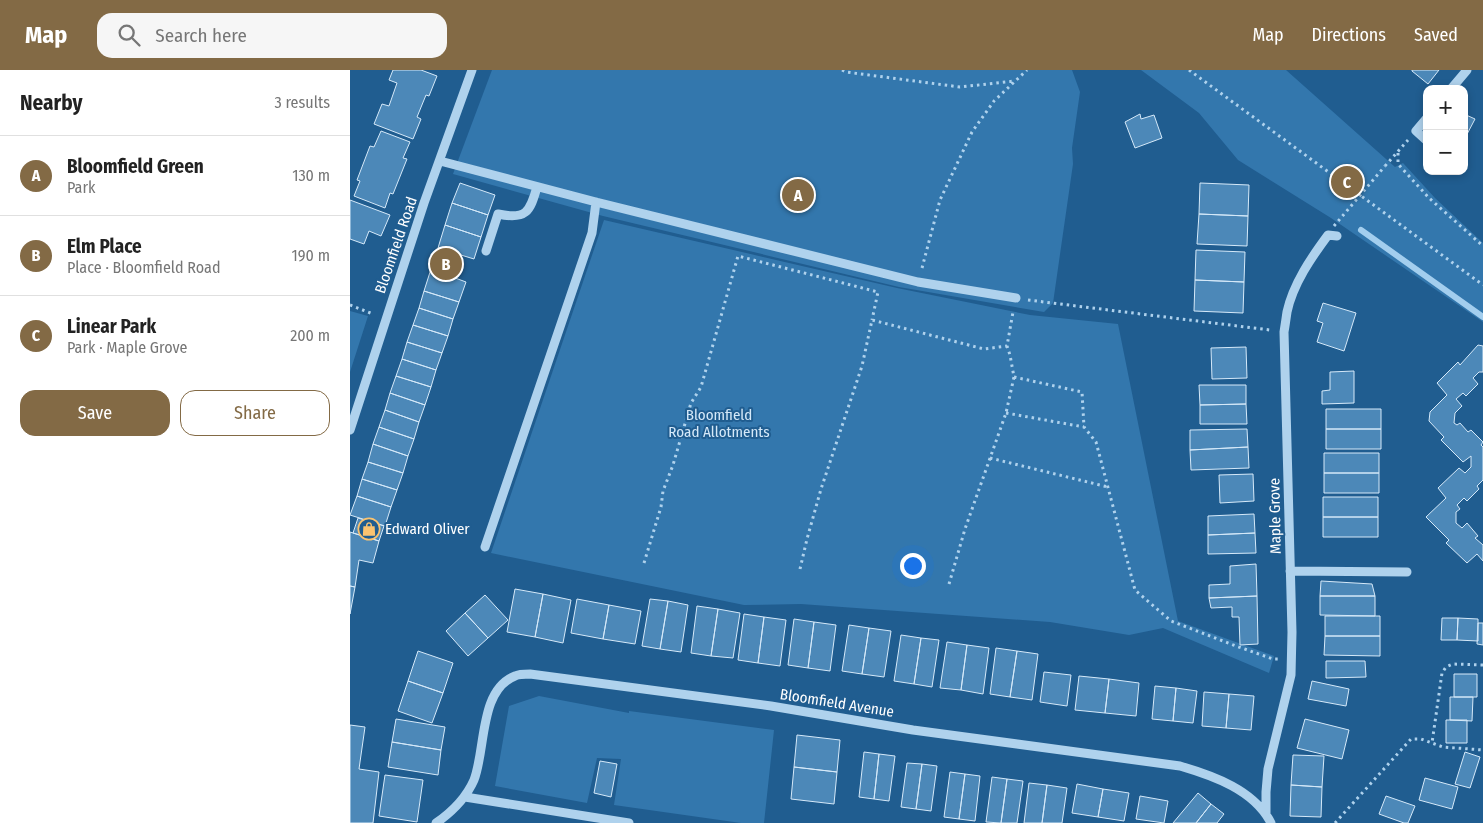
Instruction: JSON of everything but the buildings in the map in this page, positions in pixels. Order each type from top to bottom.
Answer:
[{"type":"street","name":"Bloomfield Road","points":[[350,430],[424,203],[472,70]]},
{"type":"street","points":[[1454,85],[1467,70]]},
{"type":"street","points":[[1423,123],[1416,131],[1423,137]]},
{"type":"street","points":[[440,161],[918,282],[1016,298]]},
{"type":"street","points":[[486,251],[498,214],[512,217],[524,214],[533,203],[537,187]]},
{"type":"street","points":[[486,547],[592,233],[596,202]]},
{"type":"street","name":"Maple Grove","points":[[1266,813],[1268,770],[1291,675],[1284,332],[1287,311],[1295,289],[1312,257],[1328,235],[1337,236]]},
{"type":"street","points":[[1290,571],[1407,572]]},
{"type":"street","name":"Bloomfield Avenue","points":[[436,823],[445,817],[464,797],[474,779],[490,703],[496,690],[516,675],[530,674],[761,705],[913,730],[1180,766],[1205,773],[1223,781],[1252,799],[1266,813],[1271,823]]},
{"type":"street","points":[[464,797],[629,823]]},
{"type":"path","points":[[842,70],[960,87],[1015,81]]},
{"type":"path","points":[[918,282],[940,200],[968,139],[994,101],[1027,70]]},
{"type":"path","points":[[1189,70],[1483,285]]},
{"type":"path","points":[[1334,226],[1416,131]]},
{"type":"path","points":[[1398,153],[1398,164],[1430,198],[1483,246]]},
{"type":"path","points":[[644,563],[661,507],[663,492],[691,403],[701,387],[738,256],[878,292],[862,366],[821,490],[800,569]]},
{"type":"path","points":[[949,584],[965,529],[1006,413],[1014,377],[1007,346],[1016,298],[1284,332]]},
{"type":"path","points":[[350,305],[385,319]]},
{"type":"path","points":[[872,320],[984,349],[1007,346]]},
{"type":"path","points":[[1014,377],[1082,392],[1084,427],[1096,442],[1135,590],[1171,621],[1273,659],[1291,658]]},
{"type":"path","points":[[1006,413],[1084,427]]},
{"type":"path","points":[[990,458],[1108,487]]},
{"type":"path","points":[[1432,744],[1442,673],[1446,667],[1453,664],[1483,665]]},
{"type":"path","points":[[1335,823],[1411,739],[1421,739],[1443,747],[1483,750]]},
{"type":"green space","points":[[492,70],[1072,70],[1080,92],[1072,148],[1073,164],[1053,303],[1044,312],[899,287],[603,216],[453,174]]},
{"type":"green space","points":[[1141,70],[1286,70],[1395,167],[1403,163],[1435,198],[1483,243],[1483,322],[1331,218],[1238,160],[1199,113]]},
{"type":"green space","name":"Bloomfield Road Allotments","points":[[604,220],[897,288],[1030,315],[1118,324],[1178,621],[1274,656],[1269,673],[1163,628],[1129,635],[1050,622],[801,604],[744,605],[491,553]]},
{"type":"green space","points":[[350,311],[368,316],[350,372]]},
{"type":"green space","points":[[539,696],[629,713],[629,711],[774,730],[764,823],[741,823],[614,805],[621,759],[597,758],[587,803],[495,786],[509,706]]},
{"type":"waterway","points":[[1361,230],[1483,317]]},
{"type":"place","name":"Linear Park","points":[[1347,182]]},
{"type":"place","name":"Bloomfield Green","points":[[798,195]]},
{"type":"place","name":"Elm Place","points":[[446,264]]},
{"type":"place","name":"Edward Oliver","points":[[369,529]]}]
